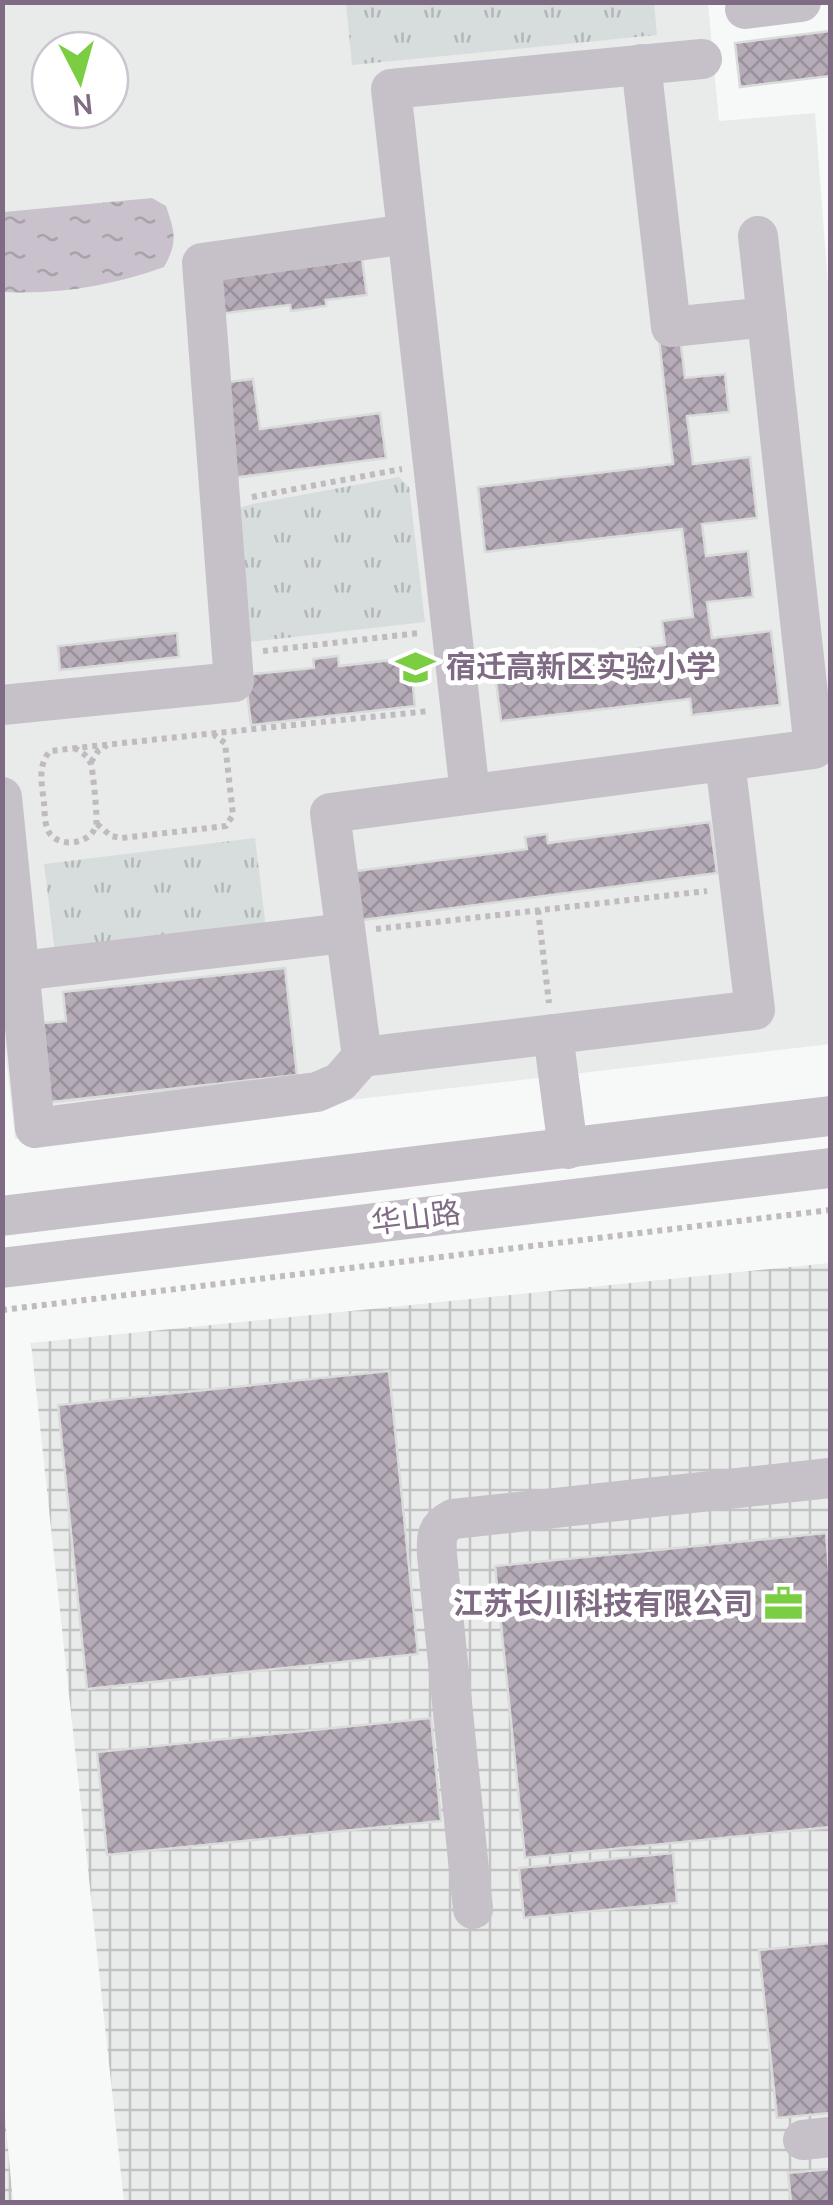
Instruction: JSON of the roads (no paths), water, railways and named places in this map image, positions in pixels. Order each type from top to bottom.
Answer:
[{"type":"street","points":[[745,9],[801,2]]},
{"type":"street","points":[[470,794],[391,89],[702,58]]},
{"type":"street","points":[[641,64],[671,327],[767,317]]},
{"type":"street","points":[[2,705],[234,682],[202,263],[407,234]]},
{"type":"street","points":[[362,1057],[330,813],[814,749],[758,236]]},
{"type":"street","points":[[2,797],[36,1128],[317,1092],[340,1082],[362,1057],[755,1010],[724,761]]},
{"type":"street","points":[[20,970],[346,932]]},
{"type":"street","points":[[553,1034],[568,1149]]},
{"type":"street","name":"华山路","points":[[2,1216],[830,1116]]},
{"type":"street","name":"华山路","points":[[2,1268],[830,1168]]},
{"type":"street","points":[[473,1909],[437,1555],[436,1535],[443,1525],[453,1519],[830,1478]]},
{"type":"water","points":[[152,198],[166,206],[173,231],[173,244],[164,267],[86,287],[45,292],[3,290],[4,212]]},
{"type":"place","name":"宿迁高新区实验小学","points":[[416,667]]},
{"type":"place","name":"江苏长川科技有限公司","points":[[783,1604]]}]
